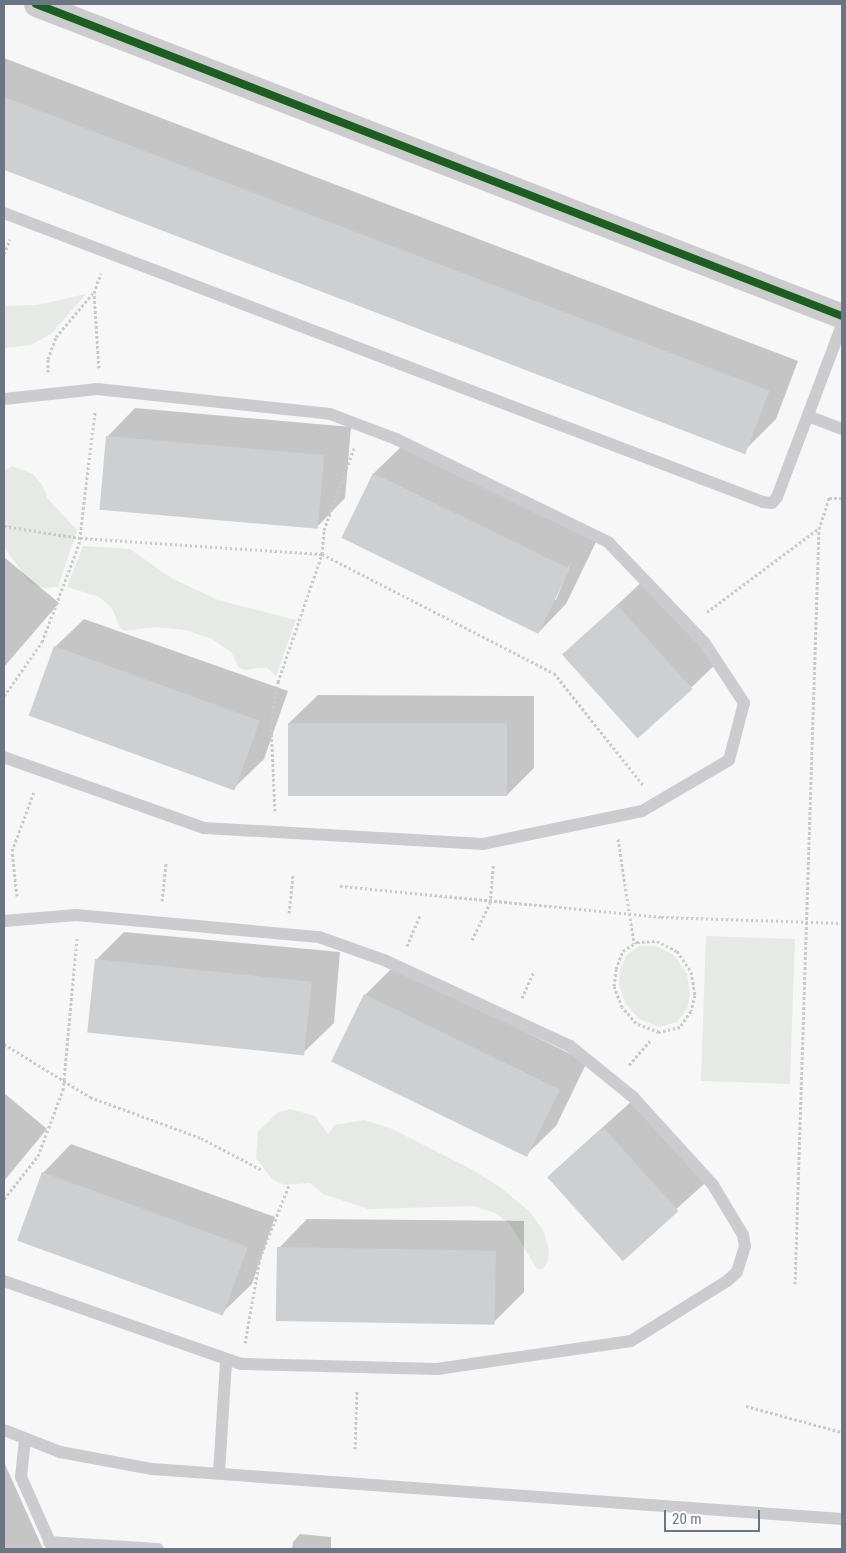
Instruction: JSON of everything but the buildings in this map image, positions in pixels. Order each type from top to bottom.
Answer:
[{"type":"street","points":[[36,4],[842,316]]},
{"type":"lane","points":[[4,213],[763,502],[772,503],[777,497],[842,325]]},
{"type":"lane","points":[[4,398],[97,389],[330,414],[396,439],[608,542],[704,642],[744,703],[733,753],[723,766],[642,811],[483,844],[204,828],[4,757]]},
{"type":"lane","points":[[808,416],[842,429]]},
{"type":"lane","points":[[4,921],[76,915],[319,937],[384,960],[570,1046],[633,1097],[712,1184],[743,1235],[743,1260],[737,1272],[630,1340],[437,1370],[240,1364],[226,1361],[4,1282]]},
{"type":"lane","points":[[219,1473],[226,1361]]},
{"type":"lane","points":[[4,1430],[25,1439],[101,1461],[219,1473],[842,1519]]},
{"type":"lane","points":[[25,1439],[21,1477],[51,1545],[158,1549]]},
{"type":"path","points":[[48,394],[48,359],[56,337],[94,293],[109,253]]},
{"type":"path","points":[[4,696],[42,642],[80,538],[100,362],[94,293]]},
{"type":"path","points":[[275,832],[272,724],[278,682],[322,554],[324,530],[362,426]]},
{"type":"path","points":[[795,1284],[819,529],[829,498],[842,498]]},
{"type":"path","points":[[4,526],[80,538],[322,554],[554,672],[645,788]]},
{"type":"path","points":[[689,626],[819,529]]},
{"type":"path","points":[[20,919],[12,851],[42,771]]},
{"type":"path","points":[[614,817],[634,944]]},
{"type":"path","points":[[472,940],[490,903],[495,842]]},
{"type":"path","points":[[340,886],[490,903],[630,915],[842,923]]},
{"type":"path","points":[[4,1199],[38,1156],[64,1082],[78,936]]},
{"type":"path","points":[[657,941],[677,952],[691,972],[695,995],[691,1011],[680,1026],[659,1032],[635,1025],[622,1006],[614,986],[616,969],[623,951],[634,944],[657,941]]},
{"type":"path","points":[[4,1044],[64,1082],[100,1101],[201,1138],[262,1170]]},
{"type":"path","points":[[240,1364],[260,1258],[289,1185]]},
{"type":"path","points":[[355,1449],[358,1368]]},
{"type":"path","points":[[746,1406],[842,1432]]},
{"type":"shaded area","points":[[86,294],[52,333],[31,345],[4,348],[4,306],[37,305]]},
{"type":"shaded area","points":[[12,466],[33,474],[42,485],[48,499],[77,530],[58,587],[43,588],[30,583],[4,547],[4,471]]},
{"type":"shaded area","points":[[83,546],[130,549],[171,578],[218,600],[296,620],[276,676],[266,667],[245,670],[239,668],[231,652],[212,639],[186,630],[154,627],[125,631],[120,628],[112,608],[99,597],[67,587]]},
{"type":"shaded area","points":[[706,936],[795,939],[790,1084],[701,1081]]},
{"type":"shaded area","points":[[639,946],[656,946],[674,955],[687,974],[690,995],[687,1009],[677,1022],[659,1027],[639,1019],[626,1004],[619,985],[620,970],[627,955]]},
{"type":"shaded area","points":[[290,1109],[315,1116],[328,1134],[335,1125],[364,1120],[390,1128],[471,1169],[500,1187],[530,1212],[544,1232],[549,1250],[548,1261],[543,1269],[537,1269],[510,1224],[495,1213],[474,1206],[368,1209],[323,1194],[310,1183],[284,1185],[272,1179],[256,1158],[258,1132],[277,1113]]},
{"type":"cycle path","points":[[36,4],[842,316]]}]
